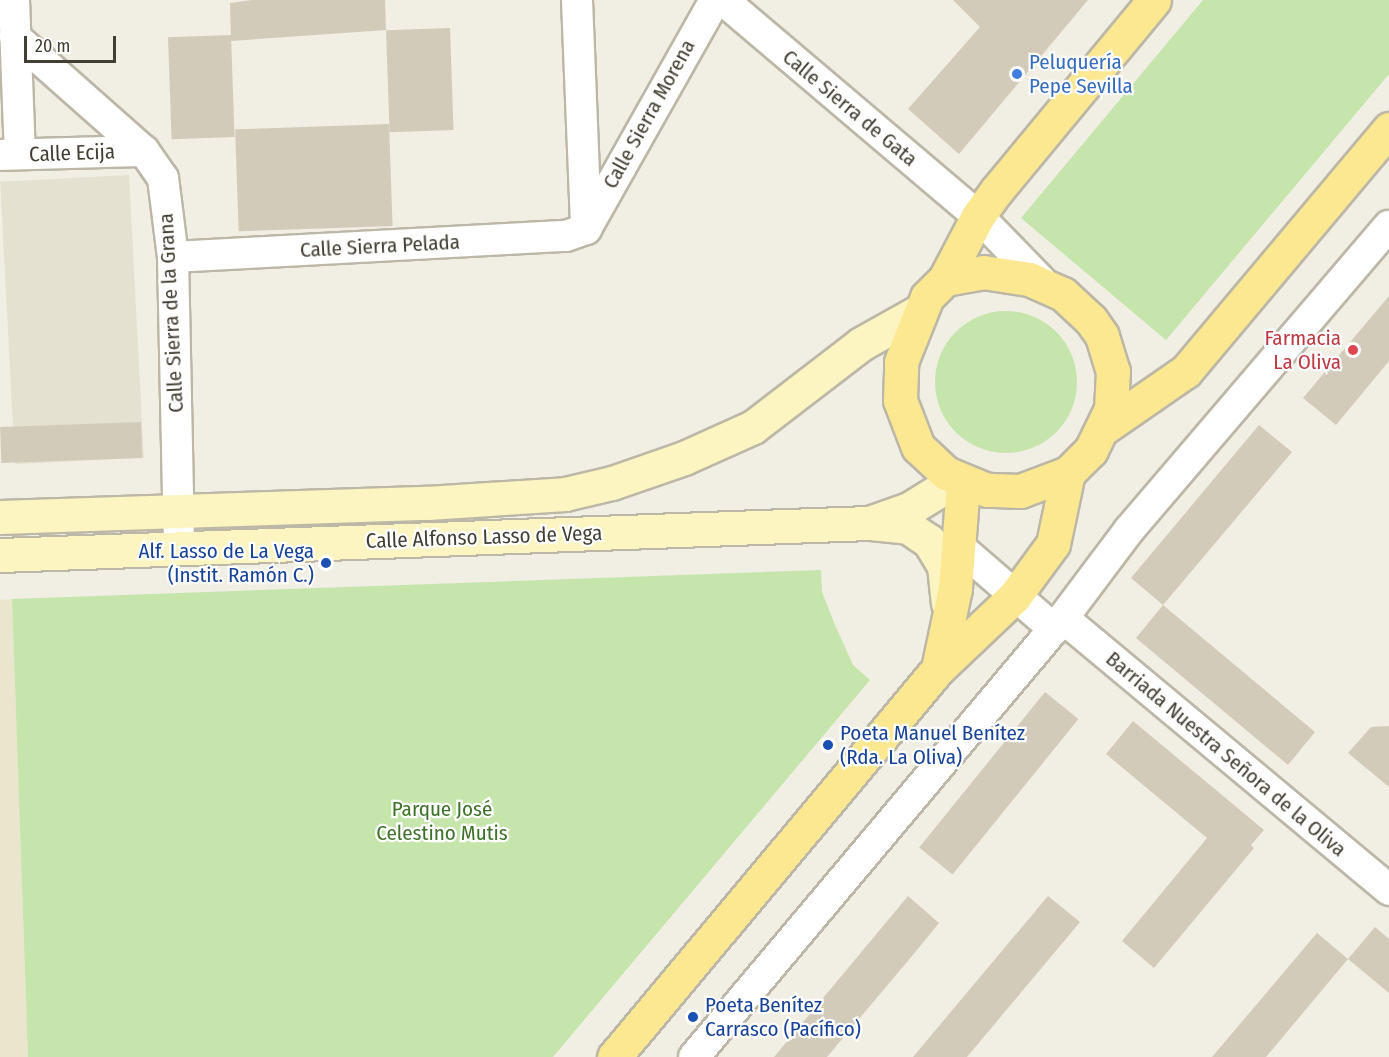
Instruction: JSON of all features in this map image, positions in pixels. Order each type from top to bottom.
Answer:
[{"type":"main road","points":[[945,279],[962,273],[1007,273],[1046,286],[1078,306],[1102,336],[1113,372],[1113,391],[1105,428],[1091,450],[1068,473],[1020,491],[987,490],[960,481],[918,447],[902,412],[901,362],[918,312],[945,279],[978,216],[1154,0]]},
{"type":"main road","points":[[1105,428],[1186,371],[1389,129]]},
{"type":"main road","name":"Calle Alfonso Lasso de Vega","points":[[0,517],[427,503],[566,494],[612,483],[684,458],[753,427],[861,344],[918,312]]},
{"type":"main road","points":[[614,1057],[938,669],[1014,597],[1053,544],[1068,473]]},
{"type":"main road","points":[[938,669],[950,617],[958,546],[960,481]]},
{"type":"main road","name":"Calle Alfonso Lasso de Vega","points":[[0,555],[869,523],[909,509],[960,481]]},
{"type":"main road","points":[[869,523],[908,528],[929,541],[944,566],[950,617]]},
{"type":"street","points":[[10,155],[15,37],[14,0]]},
{"type":"street","points":[[577,0],[586,229]]},
{"type":"street","name":"Calle Sierra Morena","points":[[586,229],[715,0]]},
{"type":"street","name":"Calle Sierra de Gata","points":[[723,0],[978,216],[1046,286]]},
{"type":"street","name":"Calle Sierra de la Grana","points":[[15,37],[144,151],[163,178],[173,256],[177,510]]},
{"type":"street","name":"Calle Ecija","points":[[10,155],[144,151]]},
{"type":"street","points":[[694,1057],[1059,623],[1129,530],[1389,226]]},
{"type":"street","name":"Calle Sierra Pelada","points":[[173,256],[566,236],[586,229]]},
{"type":"street","points":[[177,510],[179,548]]},
{"type":"street","name":"Barriada Nuestra Señora de la Oliva","points":[[958,546],[1014,597],[1059,623],[1389,890]]},
{"type":"shaded area","points":[[129,175],[144,458],[15,464],[0,182]]},
{"type":"shaded area","points":[[12,599],[28,1057],[0,1057],[0,600]]},
{"type":"green space","points":[[1203,0],[1389,0],[1389,74],[1166,340],[1021,218]]},
{"type":"green space","points":[[1006,311],[1033,317],[1056,332],[1071,355],[1077,382],[1071,409],[1056,432],[1033,447],[1006,453],[979,447],[956,432],[941,409],[935,382],[941,355],[956,332],[979,317]]},
{"type":"green space","name":"Parque José Celestino Mutis","points":[[821,570],[822,592],[835,625],[853,665],[870,680],[553,1057],[28,1057],[12,599]]},
{"type":"building","points":[[252,0],[385,0],[386,30],[231,41],[230,3]]},
{"type":"building","points":[[953,0],[1088,0],[959,154],[908,109],[980,27]]},
{"type":"building","points":[[450,28],[454,130],[390,132],[386,30]]},
{"type":"building","points":[[231,35],[235,137],[172,139],[168,37]]},
{"type":"building","points":[[389,124],[393,226],[239,231],[235,129]]},
{"type":"building","points":[[1389,296],[1389,361],[1336,425],[1303,398]]},
{"type":"building","points":[[141,422],[142,458],[1,463],[0,427]]},
{"type":"building","points":[[1259,425],[1292,452],[1163,605],[1131,578]]},
{"type":"building","points":[[1163,605],[1315,732],[1288,765],[1136,638]]},
{"type":"building","points":[[1045,692],[1078,719],[953,874],[919,847]]},
{"type":"building","points":[[1133,721],[1264,830],[1251,845],[1254,848],[1154,968],[1122,941],[1207,838],[1106,754]]},
{"type":"building","points":[[1389,726],[1389,787],[1348,753],[1371,727]]},
{"type":"building","points":[[908,896],[939,923],[912,956],[827,1057],[774,1057]]},
{"type":"building","points":[[1048,896],[1080,922],[967,1057],[913,1057]]},
{"type":"building","points":[[1375,927],[1389,939],[1389,993],[1348,959]]},
{"type":"building","points":[[1317,933],[1348,959],[1266,1057],[1212,1057]]},
{"type":"place","name":"Peluquería Pepe Sevilla","points":[[1017,74]]},
{"type":"place","name":"Farmacia La Oliva","points":[[1353,350]]},
{"type":"place","name":"Alf. Lasso de La Vega (Instit. Ramón C.)","points":[[326,563]]},
{"type":"place","name":"Poeta Manuel Benítez (Rda. La Oliva)","points":[[828,745]]},
{"type":"place","name":"Poeta Benítez Carrasco (Pacífico)","points":[[693,1017]]}]
